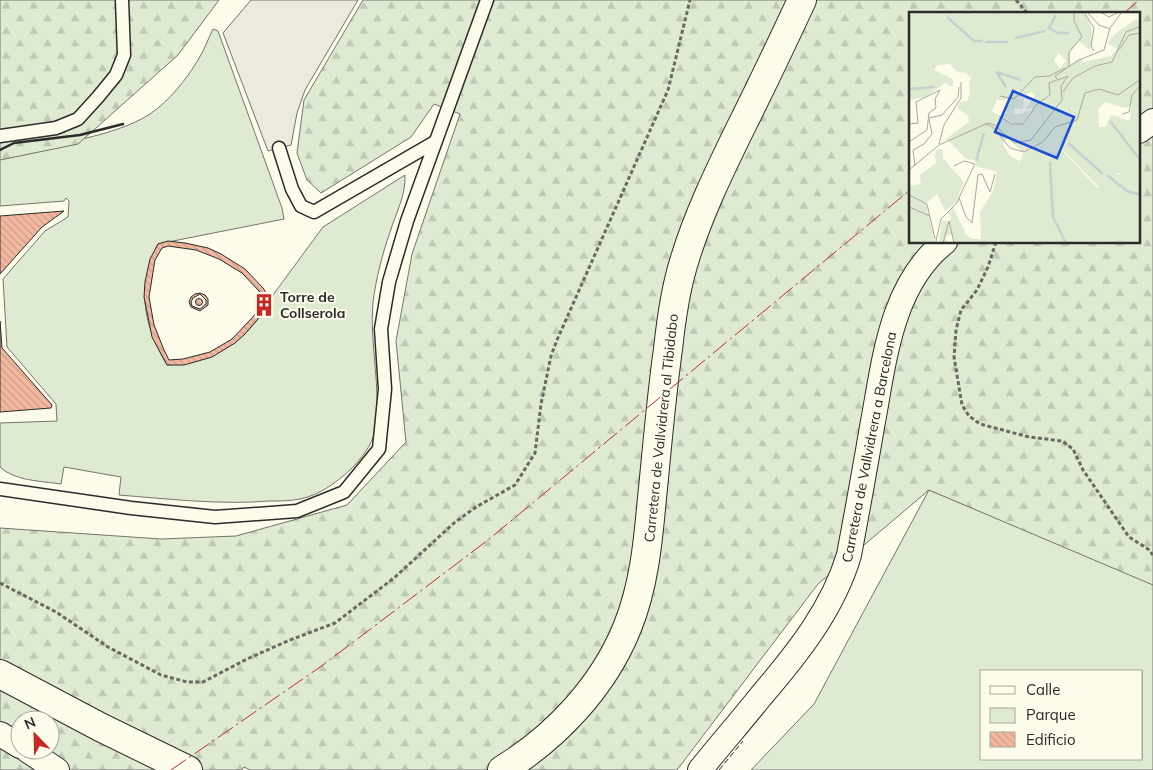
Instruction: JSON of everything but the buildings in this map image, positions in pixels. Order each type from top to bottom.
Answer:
[{"type":"street","name":"Carretera de Vallvidrera al Tibidabo","points":[[502,770],[532,751],[568,717],[586,696],[617,651],[628,626],[636,603],[646,557],[665,372],[672,319],[683,267],[701,214],[802,0]]},
{"type":"street","points":[[1140,130],[1153,121]]},
{"type":"street","name":"Carretera de Vallvidrera a Barcelona","points":[[700,770],[794,657],[828,606],[838,586],[849,554],[888,344],[899,308],[907,290],[928,260],[943,244]]},
{"type":"street","points":[[0,674],[100,727],[188,770]]},
{"type":"street","points":[[42,760],[57,770]]},
{"type":"lane","points":[[0,136],[56,128],[78,118],[98,97],[116,75],[124,55],[122,0]]},
{"type":"lane","points":[[0,489],[131,508],[214,517],[296,511],[344,492],[379,449],[385,389],[382,329],[389,282],[406,221],[487,0]]},
{"type":"lane","points":[[279,148],[292,189],[301,206],[314,212],[435,142]]},
{"type":"path","points":[[0,583],[56,612],[108,647],[161,676],[187,682],[203,682],[247,659],[335,623],[394,578],[454,523],[476,507],[515,485],[535,453],[540,404],[556,340],[668,90],[690,0]]},
{"type":"path","points":[[1016,0],[1026,12]]},
{"type":"path","points":[[995,244],[988,267],[977,290],[961,310],[956,330],[954,357],[962,404],[969,416],[980,424],[1029,437],[1062,441],[1073,449],[1082,470],[1129,537],[1148,548],[1153,555]]},
{"type":"green space","points":[[0,0],[219,0],[178,55],[78,144],[0,160]]},
{"type":"green space","points":[[363,0],[1153,0],[1153,585],[929,490],[818,584],[677,770],[250,770],[244,767],[242,770],[0,770],[0,528],[161,539],[236,536],[347,505],[406,442],[396,341],[412,254],[460,114],[434,104],[411,137],[321,193],[307,180],[297,153],[304,100]]},
{"type":"green space","points":[[213,29],[218,31],[282,208],[284,219],[158,244],[151,260],[145,290],[145,305],[152,335],[167,365],[184,364],[199,360],[228,347],[240,338],[262,314],[270,299],[323,227],[405,175],[402,197],[382,258],[373,302],[372,318],[377,415],[375,431],[371,441],[355,465],[334,483],[307,497],[289,501],[213,502],[119,495],[121,477],[64,467],[61,484],[29,480],[6,472],[0,467],[0,423],[57,421],[56,404],[7,347],[3,279],[45,231],[68,217],[69,201],[66,198],[64,201],[0,206],[0,154],[98,135],[135,122],[150,114],[177,90],[200,56]]},
{"type":"green space","points":[[929,490],[1153,583],[1153,770],[751,770],[814,704]]},
{"type":"shaded area","points":[[251,0],[358,0],[305,90],[297,113],[291,145],[268,151],[223,33]]},
{"type":"fence","points":[[719,770],[743,741]]},
{"type":"wall","points":[[0,150],[14,143],[80,135],[123,124]]},
{"type":"power","points":[[1125,12],[1139,0]]},
{"type":"power","points":[[171,770],[323,665],[488,540],[909,191]]},
{"type":"place","name":"Torre de Collserola","points":[[264,305]]}]
